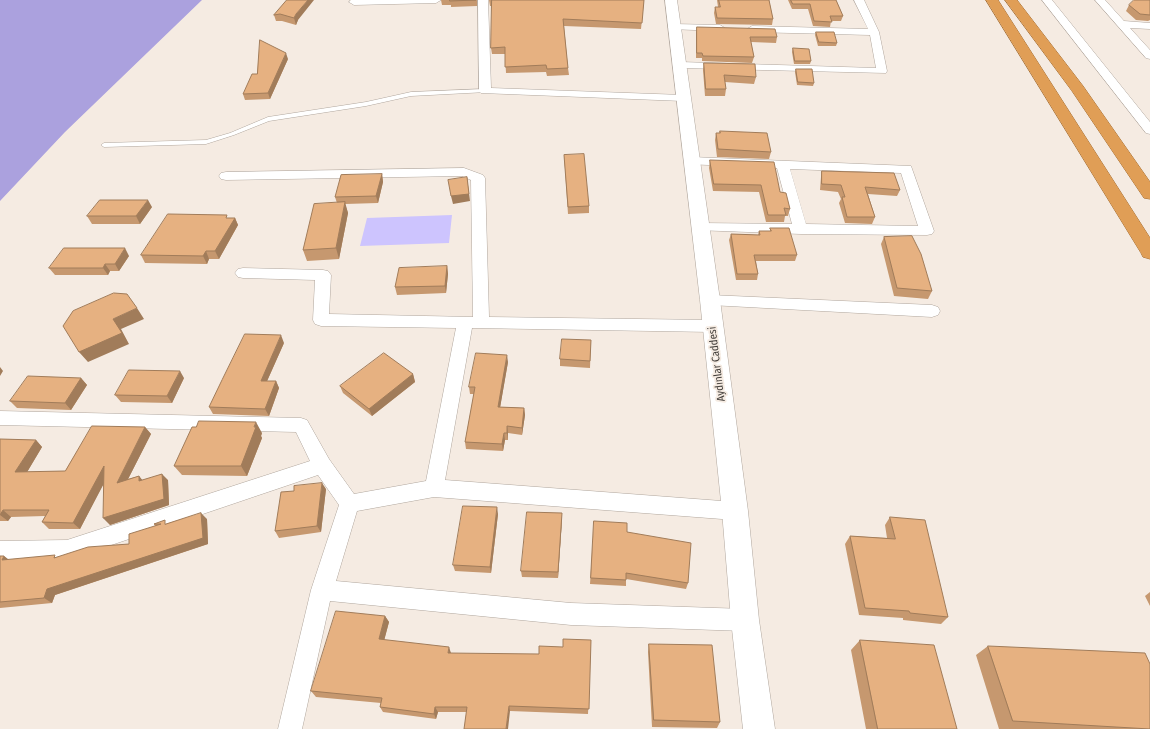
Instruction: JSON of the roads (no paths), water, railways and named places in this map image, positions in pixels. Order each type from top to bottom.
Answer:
[{"type":"highway","points":[[992,0],[1150,253]]},
{"type":"highway","points":[[1011,0],[1078,89],[1150,194]]},
{"type":"street","points":[[354,2],[436,0]]},
{"type":"street","points":[[483,0],[485,91],[684,98]]},
{"type":"street","name":"Aydınlar Caddesi","points":[[671,0],[673,27],[680,65],[691,161],[710,300],[735,511],[744,620],[758,729]]},
{"type":"street","points":[[680,65],[882,70],[874,32],[859,0]]},
{"type":"street","points":[[1047,0],[1150,130]]},
{"type":"street","points":[[1100,0],[1150,56]]},
{"type":"street","points":[[1122,24],[1150,26]]},
{"type":"street","points":[[673,27],[727,28]]},
{"type":"street","points":[[742,29],[874,32]]},
{"type":"street","points":[[691,161],[906,169],[927,231],[801,230],[700,227]]},
{"type":"street","points":[[783,165],[801,230]]},
{"type":"street","points":[[226,176],[464,172],[478,178],[473,322],[434,488]]},
{"type":"street","points":[[243,273],[323,275],[321,320],[712,326]]},
{"type":"street","points":[[710,300],[932,311]]},
{"type":"street","points":[[0,418],[301,425],[322,465],[349,504]]},
{"type":"street","points":[[0,551],[67,550],[322,465]]},
{"type":"street","points":[[349,504],[434,488],[735,511]]},
{"type":"street","points":[[290,729],[322,590],[349,504]]},
{"type":"street","points":[[322,590],[571,614],[744,620]]},
{"type":"lane","points":[[104,145],[206,142],[232,134],[268,119],[366,104],[411,94],[485,91]]}]
